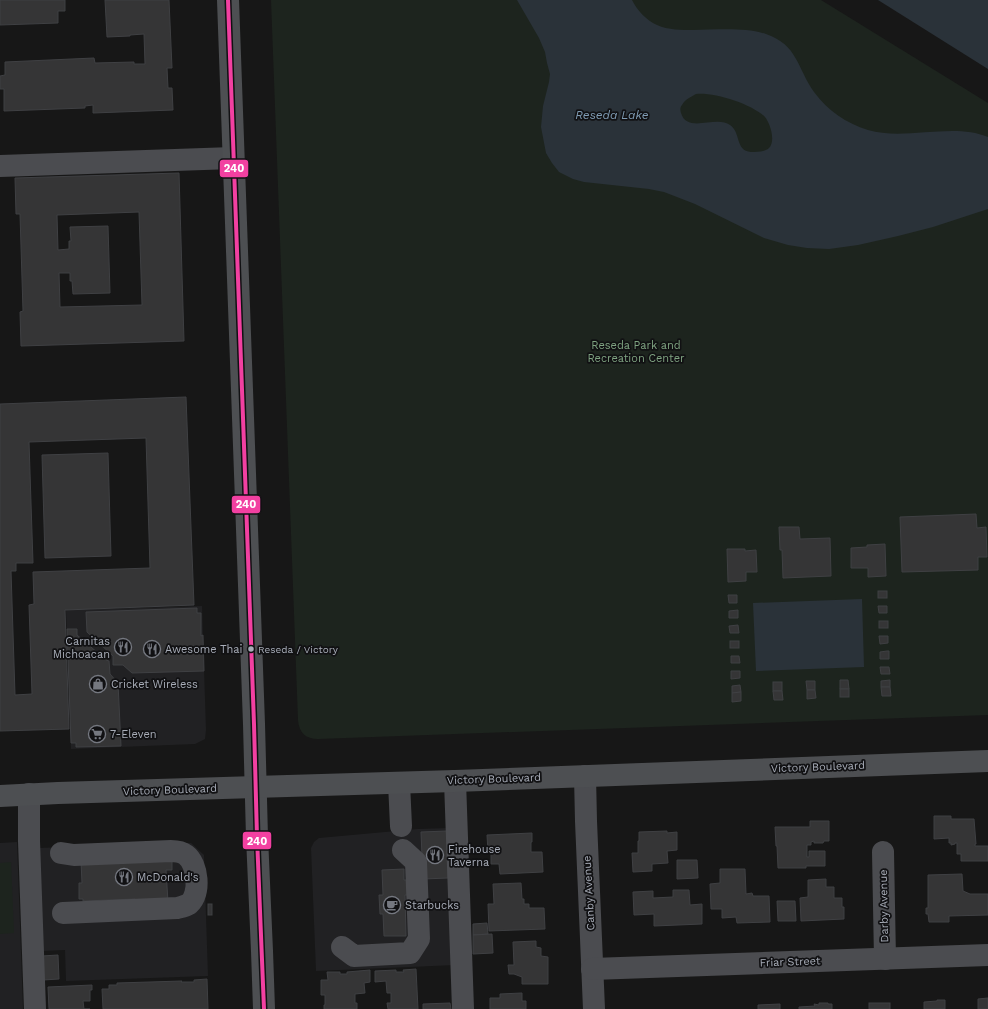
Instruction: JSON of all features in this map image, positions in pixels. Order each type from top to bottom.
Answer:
[{"type":"main road","points":[[228,0],[264,1009]]},
{"type":"main road","name":"Victory Boulevard","points":[[0,796],[988,761]]},
{"type":"street","points":[[0,166],[233,158]]},
{"type":"street","name":"Canby Avenue","points":[[585,776],[594,1009]]},
{"type":"street","points":[[455,781],[463,1009]]},
{"type":"street","points":[[399,783],[401,826]]},
{"type":"street","points":[[29,794],[29,841],[35,1009]]},
{"type":"street","points":[[342,947],[354,956],[410,953],[419,939],[416,862],[403,850]]},
{"type":"street","points":[[61,853],[74,855],[171,851],[179,852],[186,855],[193,864],[196,876],[195,894],[189,904],[177,908],[63,913]]},
{"type":"street","name":"Darby Avenue","points":[[882,852],[885,959]]},
{"type":"street","name":"Friar Street","points":[[592,969],[988,955]]},
{"type":"shaded area","points":[[202,606],[206,730],[205,739],[195,744],[71,749],[66,610]]},
{"type":"shaded area","points":[[449,828],[456,965],[316,971],[311,848],[314,842],[319,838],[418,829]]},
{"type":"shaded area","points":[[17,842],[23,1009],[0,1009],[0,843]]},
{"type":"shaded area","points":[[191,843],[204,855],[208,976],[66,981],[65,950],[42,951],[38,848]]},
{"type":"green space","name":"Reseda Park and Recreation Center","points":[[271,0],[821,0],[988,103],[988,715],[318,739],[310,738],[304,734],[300,728],[298,720]]},
{"type":"green space","points":[[11,862],[14,933],[0,934],[0,863]]},
{"type":"water","name":"Reseda Lake","points":[[517,0],[632,0],[639,11],[646,18],[657,25],[666,28],[684,30],[749,30],[766,34],[785,44],[796,58],[808,83],[819,99],[831,111],[852,124],[882,133],[897,134],[960,131],[988,137],[988,209],[933,227],[858,245],[829,249],[807,248],[788,245],[764,238],[695,204],[664,192],[584,182],[573,179],[559,172],[546,153],[541,127],[543,106],[550,74],[545,52],[539,38]],"holes":[[[696,94],[722,97],[742,103],[759,112],[769,123],[772,137],[769,148],[761,152],[746,151],[740,145],[736,132],[730,125],[724,122],[695,123],[684,119],[680,110],[683,103],[688,98]]]},
{"type":"water","points":[[878,0],[988,0],[988,69]]},
{"type":"water","points":[[862,599],[864,667],[756,671],[753,603]]},
{"type":"building","points":[[0,0],[65,0],[65,11],[58,11],[58,23],[0,25]]},
{"type":"building","points":[[105,0],[169,0],[172,68],[167,68],[168,88],[172,88],[173,110],[93,113],[93,105],[85,106],[85,108],[4,111],[4,89],[0,89],[0,76],[5,75],[5,62],[94,58],[95,63],[134,62],[134,64],[145,64],[144,34],[107,37]]},
{"type":"building","points":[[179,173],[184,341],[21,346],[20,312],[23,311],[20,214],[16,214],[15,178]],"holes":[[[139,212],[142,305],[60,307],[59,273],[70,273],[73,294],[110,293],[108,226],[70,227],[71,241],[69,241],[69,249],[58,250],[57,215]]]},
{"type":"building","points":[[186,397],[194,605],[65,610],[69,729],[0,731],[0,404]],"holes":[[[146,438],[150,568],[33,572],[34,604],[29,605],[32,694],[15,695],[11,571],[16,571],[16,563],[33,563],[29,442]]]},
{"type":"building","points":[[108,453],[111,556],[45,558],[42,455]]},
{"type":"building","points":[[976,514],[977,528],[986,527],[987,557],[978,557],[978,570],[902,572],[900,517]]},
{"type":"building","points":[[779,527],[799,527],[800,539],[830,538],[831,576],[783,578]]},
{"type":"building","points":[[885,544],[886,576],[868,577],[868,568],[851,568],[851,548]]},
{"type":"building","points":[[727,549],[745,549],[745,551],[756,550],[757,572],[746,572],[746,581],[728,582]]},
{"type":"building","points":[[878,591],[887,591],[887,598],[878,598]]},
{"type":"building","points":[[728,595],[737,595],[737,603],[729,603]]},
{"type":"building","points":[[878,606],[887,606],[887,613],[879,613]]},
{"type":"building","points":[[197,608],[197,613],[201,613],[204,671],[132,673],[123,665],[113,665],[113,656],[87,632],[86,612]]},
{"type":"building","points":[[738,610],[738,618],[729,618],[729,611]]},
{"type":"building","points":[[879,621],[888,621],[888,628],[879,628]]},
{"type":"building","points":[[738,625],[739,633],[730,633],[729,626]]},
{"type":"building","points":[[67,629],[77,629],[77,635],[109,661],[110,674],[118,683],[121,746],[76,747],[76,743],[71,743]]},
{"type":"building","points":[[879,636],[888,636],[888,643],[880,644]]},
{"type":"building","points":[[730,641],[739,641],[739,648],[730,648]]},
{"type":"building","points":[[889,651],[889,659],[880,659],[880,652]]},
{"type":"building","points":[[731,656],[739,656],[740,663],[731,663]]},
{"type":"building","points":[[880,667],[889,667],[890,674],[881,674]]},
{"type":"building","points":[[731,671],[740,671],[740,678],[731,679]]},
{"type":"building","points":[[840,680],[848,680],[849,689],[840,689]]},
{"type":"building","points":[[890,680],[890,687],[881,687],[881,681]]},
{"type":"building","points":[[806,681],[815,681],[815,690],[807,690]]},
{"type":"building","points":[[773,682],[782,682],[782,691],[773,691]]},
{"type":"building","points":[[740,685],[741,692],[732,693],[732,686]]},
{"type":"building","points":[[881,687],[890,687],[891,696],[882,696]]},
{"type":"building","points":[[840,689],[849,689],[849,697],[840,697]]},
{"type":"building","points":[[807,690],[815,690],[816,698],[807,699]]},
{"type":"building","points":[[773,691],[782,691],[783,700],[774,700]]},
{"type":"building","points":[[741,692],[741,701],[732,702],[732,693]]},
{"type":"building","points":[[934,816],[951,816],[951,819],[974,819],[975,846],[988,846],[988,861],[961,861],[961,854],[957,854],[957,843],[951,845],[951,843],[949,843],[949,838],[934,839]]},
{"type":"building","points":[[810,821],[829,821],[829,841],[814,843],[814,841],[811,842],[811,845],[807,845],[807,857],[809,857],[809,851],[825,851],[825,866],[778,868],[775,827],[810,827]]},
{"type":"building","name":"Firehouse Taverna","points":[[447,831],[448,878],[423,879],[421,832]]},
{"type":"building","points":[[667,831],[667,833],[677,832],[677,850],[667,851],[668,863],[652,864],[652,871],[633,872],[632,853],[638,853],[639,832]]},
{"type":"building","points":[[532,833],[531,852],[542,852],[543,872],[500,874],[499,864],[491,864],[491,852],[488,852],[487,835]]},
{"type":"building","name":"McDonald's","points":[[172,858],[172,870],[166,870],[168,902],[135,907],[135,899],[83,901],[83,899],[79,899],[79,883],[82,883],[81,861]]},
{"type":"building","points":[[677,860],[697,860],[698,878],[677,879]]},
{"type":"building","name":"Starbucks","points":[[404,869],[404,880],[412,880],[413,895],[405,895],[406,936],[384,936],[383,914],[380,914],[379,895],[383,895],[382,870]]},
{"type":"building","points":[[720,869],[745,869],[746,894],[752,893],[753,896],[769,896],[770,922],[737,923],[736,917],[722,918],[722,909],[711,909],[710,884],[720,883]]},
{"type":"building","points":[[962,874],[963,891],[970,894],[988,894],[988,915],[949,916],[949,922],[929,922],[928,914],[926,914],[926,908],[928,908],[928,875]]},
{"type":"building","points":[[826,879],[826,887],[834,887],[834,898],[842,898],[844,919],[801,921],[800,898],[808,897],[808,880]]},
{"type":"building","points":[[521,883],[522,899],[524,899],[524,904],[529,904],[529,908],[544,908],[545,929],[489,931],[488,904],[494,904],[493,884]]},
{"type":"building","points":[[673,890],[689,890],[690,905],[702,904],[702,924],[654,926],[654,914],[634,915],[633,892],[653,891],[653,898],[673,897]]},
{"type":"building","points":[[777,901],[795,901],[796,921],[778,921]]},
{"type":"building","points":[[208,904],[212,904],[212,915],[208,915]]},
{"type":"building","points":[[487,923],[488,934],[473,935],[473,924]]},
{"type":"building","points":[[492,934],[493,953],[473,954],[473,935]]},
{"type":"building","points":[[536,941],[536,947],[541,948],[541,956],[548,957],[548,984],[522,984],[522,977],[509,974],[508,965],[514,965],[513,942]]},
{"type":"building","points":[[58,955],[59,979],[43,980],[42,956]]},
{"type":"building","points":[[416,969],[418,1009],[388,1009],[387,1003],[391,1003],[391,993],[387,993],[386,981],[375,982],[375,971],[396,970],[396,972],[404,972],[403,970]]},
{"type":"building","points":[[370,970],[370,982],[364,983],[365,993],[355,994],[357,1009],[324,1009],[325,995],[321,995],[321,980],[328,980],[327,972],[340,972],[340,974],[347,974],[347,972]]},
{"type":"building","points":[[207,979],[208,1009],[103,1009],[102,989],[109,989],[109,985],[117,985],[117,983],[194,982],[194,980]]},
{"type":"building","points":[[92,985],[92,990],[90,990],[90,1001],[83,1001],[84,1009],[49,1009],[48,987]]},
{"type":"building","points":[[522,993],[522,1001],[526,1001],[526,1009],[490,1009],[490,998],[500,998],[500,994]]},
{"type":"building","points":[[988,998],[988,1009],[978,1009],[978,999]]},
{"type":"building","points":[[945,1000],[945,1009],[924,1009],[924,1002]]},
{"type":"building","points":[[450,1003],[451,1009],[423,1009],[423,1004]]},
{"type":"building","points":[[819,1003],[832,1004],[832,1009],[799,1009],[799,1007],[815,1006],[814,1004],[819,1005]]},
{"type":"building","points":[[869,1003],[890,1003],[890,1009],[869,1009]]},
{"type":"building","points":[[780,1004],[780,1009],[758,1009],[758,1005]]},
{"type":"transit line","name":"240","points":[[228,0],[264,1009]]},
{"type":"place","name":"Carnitas Michoacan","points":[[123,647]]},
{"type":"place","name":"Awesome Thai","points":[[152,649]]},
{"type":"place","name":"Reseda / Victory","points":[[251,649]]},
{"type":"place","name":"Cricket Wireless","points":[[98,684]]},
{"type":"place","name":"7-Eleven","points":[[97,734]]},
{"type":"place","name":"Firehouse Taverna","points":[[435,855]]},
{"type":"place","name":"McDonald's","points":[[124,877]]},
{"type":"place","name":"Starbucks","points":[[392,905]]}]
